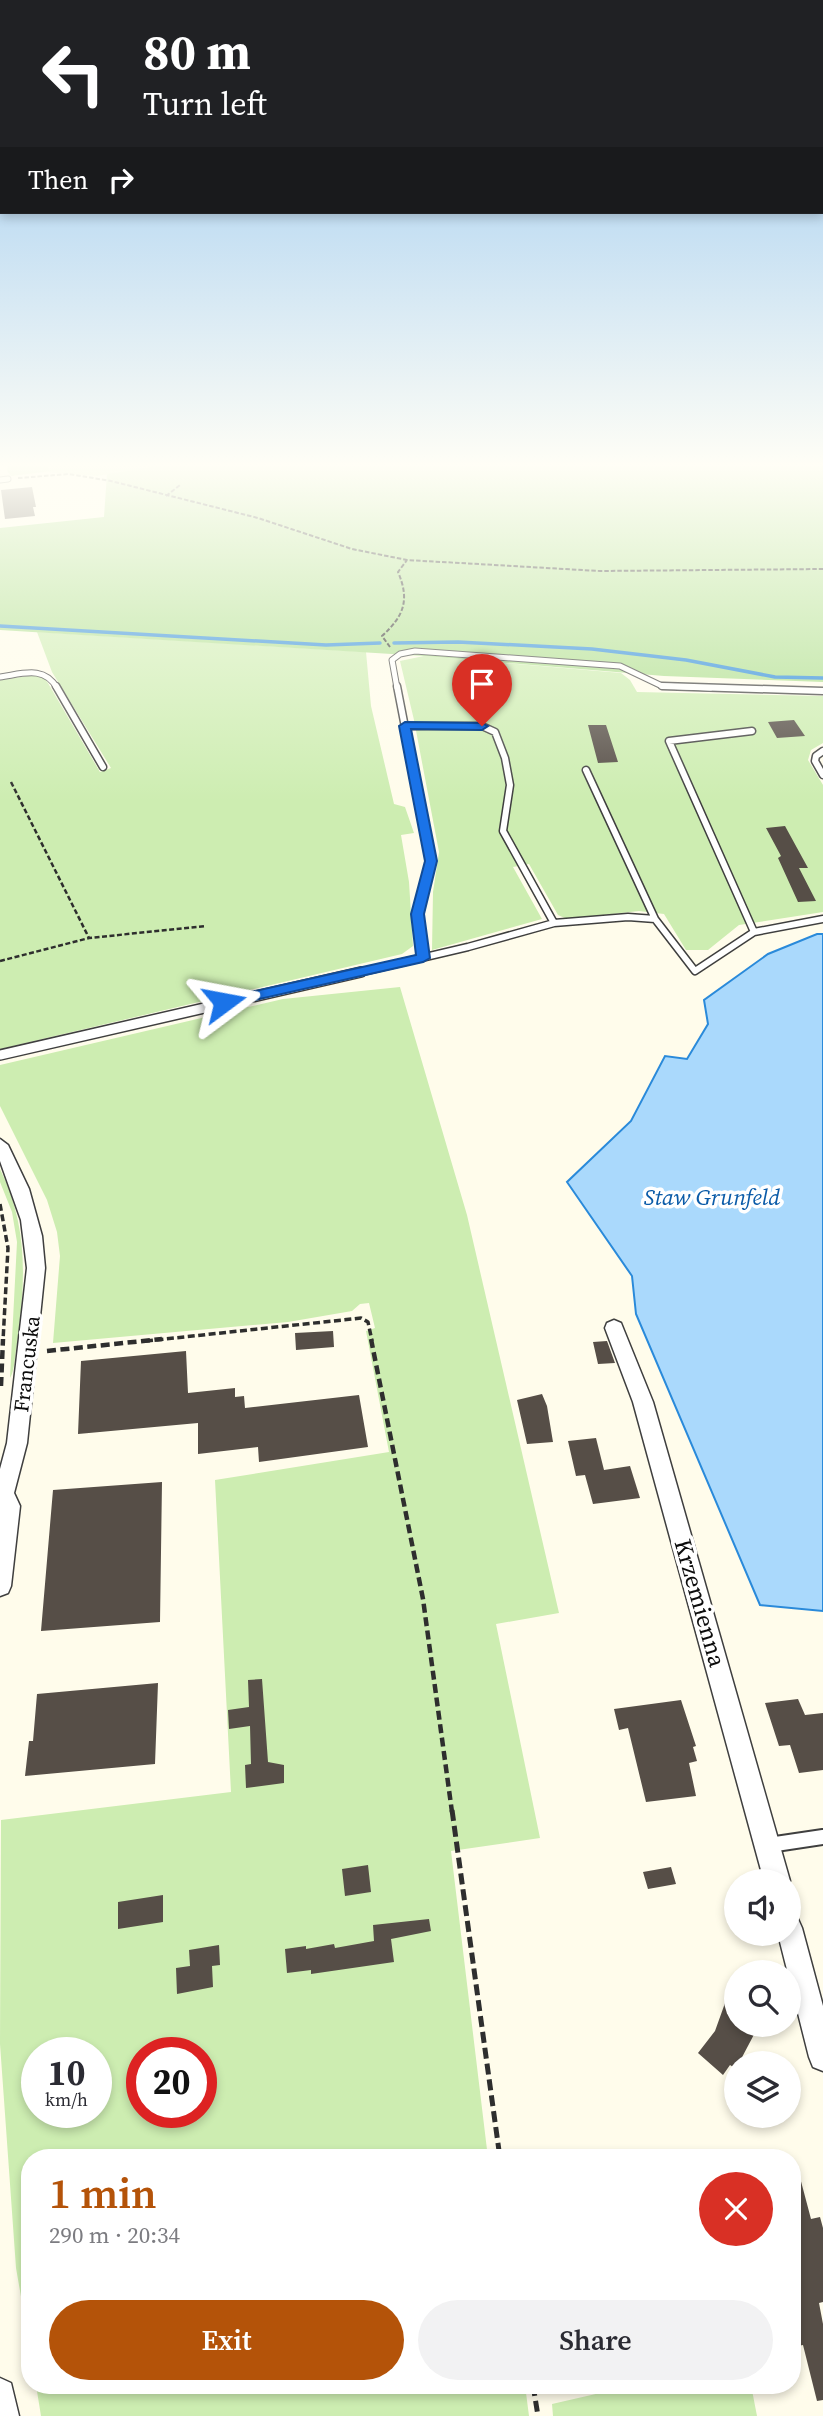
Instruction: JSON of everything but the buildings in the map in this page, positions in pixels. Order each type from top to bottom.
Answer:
[{"type":"street","name":"Francuska","points":[[0,1145],[24,1197],[34,1242],[35,1295],[17,1443],[2,1492],[10,1506],[0,1586]]},
{"type":"street","name":"Krzemienna","points":[[614,1328],[643,1402],[774,1869]]},
{"type":"street","points":[[794,1946],[823,2057]]},
{"type":"lane","points":[[423,958],[418,914],[431,861],[392,660],[396,655],[412,651],[431,651],[620,666],[662,686],[823,691]]},
{"type":"lane","points":[[0,677],[40,672],[51,678],[103,767]]},
{"type":"lane","points":[[405,726],[482,726],[495,733],[510,780],[503,831],[554,923]]},
{"type":"lane","points":[[752,731],[669,741],[754,932]]},
{"type":"lane","points":[[823,751],[816,756],[815,761],[823,775]]},
{"type":"lane","points":[[586,770],[655,919],[695,971],[754,932],[823,919]]},
{"type":"lane","points":[[0,1055],[423,958],[554,923],[628,917],[655,919]]},
{"type":"lane","points":[[767,1845],[823,1837]]},
{"type":"path","points":[[396,655],[382,636],[395,625],[405,608],[407,592],[400,577]]},
{"type":"path","points":[[10,782],[89,938]]},
{"type":"path","points":[[0,961],[89,938],[206,926]]},
{"type":"path","points":[[0,1204],[7,1229],[8,1264],[2,1385]]},
{"type":"path","points":[[28,1353],[361,1318],[368,1322],[401,1474],[425,1612],[498,2149]]},
{"type":"path","points":[[534,2394],[538,2416]]},
{"type":"green space","points":[[0,577],[823,577],[823,682],[664,676],[424,656],[0,630]]},
{"type":"green space","points":[[37,632],[366,652],[371,706],[394,804],[405,807],[414,833],[401,835],[409,882],[413,946],[402,954],[0,1049],[0,680],[34,675],[45,678],[100,772],[111,768],[52,672]]},
{"type":"green space","points":[[424,656],[621,673],[630,680],[637,692],[823,696],[823,743],[811,750],[808,760],[823,785],[823,912],[739,925],[708,950],[686,950],[664,914],[639,911],[567,919],[558,915],[529,864],[513,867],[542,919],[432,950],[433,892],[439,852],[400,661]]},
{"type":"green space","points":[[400,987],[467,1215],[559,1613],[496,1624],[540,1838],[451,1851],[487,2149],[21,2149],[21,2297],[16,2268],[0,2044],[1,1820],[231,1792],[215,1480],[389,1452],[366,1331],[375,1328],[369,1303],[360,1304],[352,1311],[288,1322],[53,1343],[60,1256],[57,1232],[47,1200],[0,1106],[0,1065],[283,999]]},
{"type":"green space","points":[[0,1169],[16,1211],[22,1254],[20,1320],[10,1378],[17,1242],[12,1212],[0,1182]]},
{"type":"green space","points":[[37,2394],[526,2394],[529,2416],[41,2416]]},
{"type":"green space","points":[[596,2394],[753,2394],[757,2416],[553,2416],[552,2404]]},
{"type":"water","name":"Staw Grunfeld","points":[[823,934],[823,1611],[760,1605],[636,1314],[632,1276],[567,1182],[631,1121],[665,1056],[687,1059],[708,1024],[704,1000],[768,954]]},
{"type":"waterway","points":[[0,626],[326,645],[380,643]]},
{"type":"waterway","points":[[394,643],[458,642],[592,649],[686,660],[775,677],[823,678]]},
{"type":"route","points":[[224,1002],[423,958],[418,914],[431,861],[405,726],[482,726]]}]
